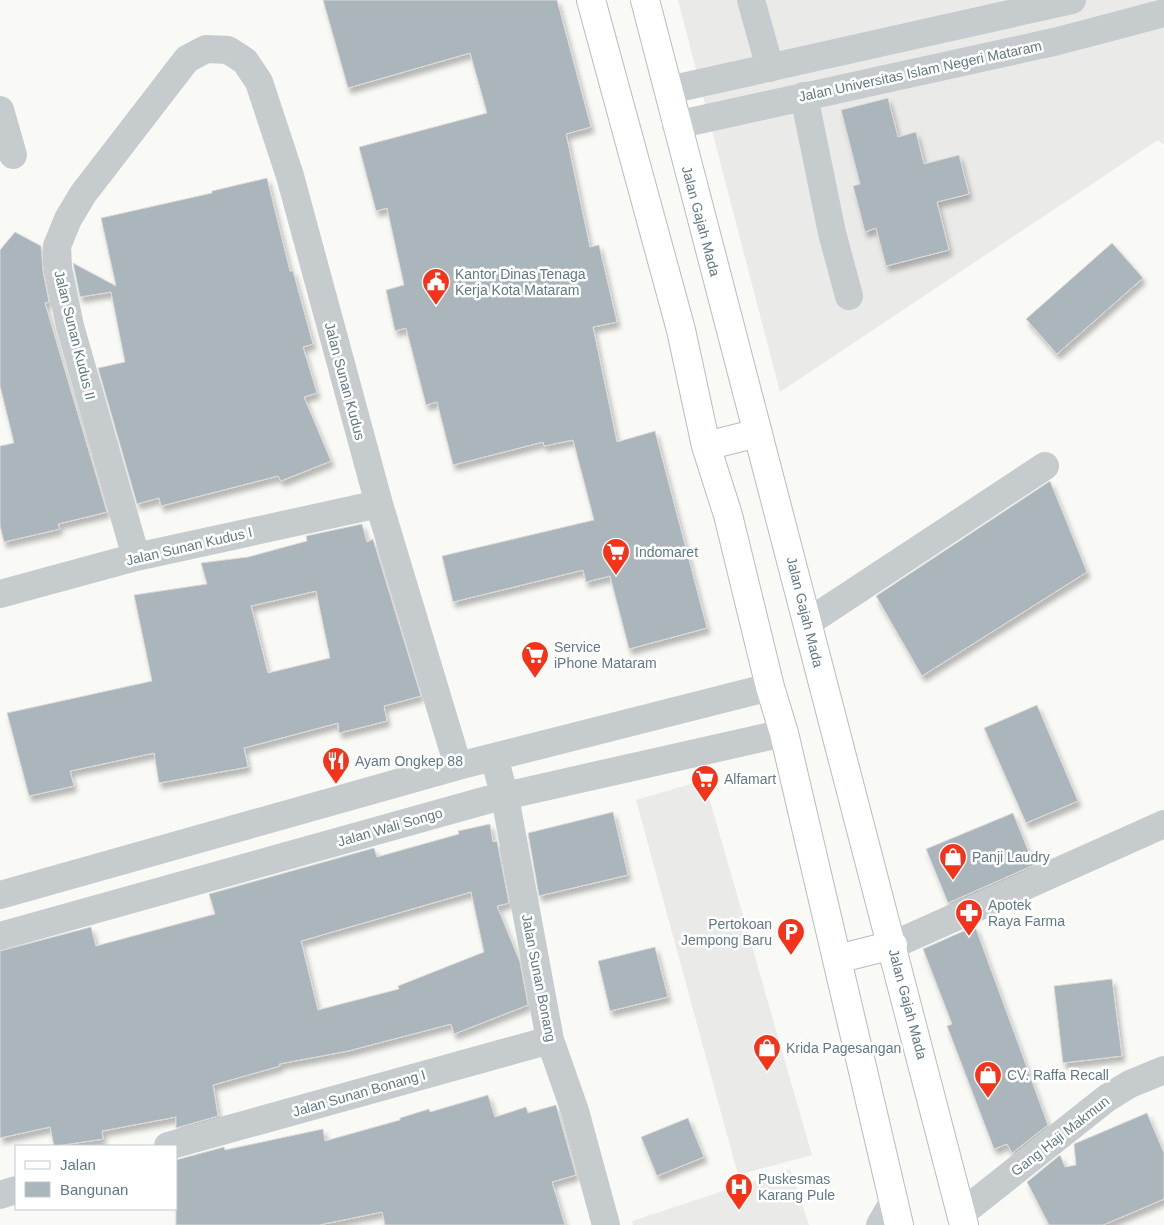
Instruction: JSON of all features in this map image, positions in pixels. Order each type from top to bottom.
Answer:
[{"type":"main road","points":[[591,0],[681,330],[706,446],[728,515],[770,687],[784,733],[897,1213]]},
{"type":"main road","name":"Jalan Gajah Mada","points":[[645,0],[676,125],[893,945],[963,1219]]},
{"type":"main road","points":[[706,446],[758,434]]},
{"type":"main road","points":[[837,959],[893,945]]},
{"type":"street","points":[[751,0],[770,68]]},
{"type":"street","points":[[668,90],[1072,0]]},
{"type":"street","name":"Jalan Universitas Islam Negeri Mataram","points":[[676,125],[1058,41],[1164,13]]},
{"type":"street","name":"Jalan Sunan Kudus","points":[[187,58],[206,49],[228,50],[245,62],[259,82],[290,176],[379,504],[458,766]]},
{"type":"street","name":"Jalan Sunan Kudus II","points":[[136,557],[70,326],[58,268],[57,246],[68,219],[83,194],[187,58]]},
{"type":"street","points":[[804,96],[832,233],[849,296]]},
{"type":"street","points":[[0,110],[13,155]]},
{"type":"street","points":[[807,623],[1045,466]]},
{"type":"street","name":"Jalan Sunan Kudus I","points":[[0,594],[136,557],[379,504]]},
{"type":"street","points":[[0,895],[458,766],[770,687]]},
{"type":"street","name":"Jalan Wali Songo","points":[[0,936],[487,800],[784,733]]},
{"type":"street","name":"Jalan Sunan Bonang","points":[[494,757],[505,797],[550,1040],[575,1111],[606,1225]]},
{"type":"street","points":[[893,945],[1164,824]]},
{"type":"street","name":"Jalan Sunan Bonang I","points":[[172,1145],[550,1040]]},
{"type":"street","name":"Gang Haji Makmun","points":[[963,1219],[1107,1098],[1130,1084],[1164,1070]]},
{"type":"street","points":[[0,1195],[15,1190]]},
{"type":"street","points":[[880,1225],[897,1213]]},
{"type":"shaded area","points":[[678,0],[1164,0],[1164,145],[1158,140],[780,392]]},
{"type":"shaded area","name":"Pertokoan Jempong Baru","points":[[704,780],[812,1155],[738,1175],[636,800]]},
{"type":"shaded area","points":[[790,1169],[809,1225],[633,1225],[632,1221]]},
{"type":"building","points":[[323,0],[557,0],[591,127],[566,134],[590,247],[599,245],[617,322],[593,327],[617,442],[655,431],[707,628],[629,649],[610,576],[586,582],[583,570],[453,602],[442,556],[594,520],[573,440],[544,446],[543,442],[453,465],[437,402],[426,405],[406,328],[395,331],[386,290],[404,285],[387,208],[376,211],[359,147],[487,113],[470,53],[348,88]]},
{"type":"building","points":[[888,98],[898,137],[916,132],[924,164],[959,155],[969,194],[937,202],[949,250],[886,266],[876,228],[865,232],[853,186],[860,184],[841,110]]},
{"type":"building","points":[[267,178],[290,271],[293,271],[313,344],[303,347],[317,393],[304,397],[331,461],[281,481],[278,476],[161,506],[159,498],[137,504],[98,368],[125,362],[111,292],[80,297],[73,263],[116,286],[101,218],[212,193],[212,191]]},
{"type":"building","points":[[15,232],[41,246],[43,271],[49,302],[45,303],[107,512],[58,524],[60,529],[4,542],[0,526],[0,446],[14,443],[0,386],[0,250]]},
{"type":"building","points":[[1112,243],[1143,278],[1057,354],[1026,319]]},
{"type":"building","points":[[1050,481],[1087,572],[922,676],[876,596]]},
{"type":"building","points":[[362,524],[367,542],[373,539],[421,696],[384,706],[387,721],[339,733],[338,723],[244,748],[248,767],[159,783],[154,753],[70,771],[74,786],[29,796],[7,713],[152,681],[134,595],[207,584],[201,563],[248,557],[307,541],[306,536]],"holes":[[[316,591],[330,658],[268,673],[251,606]]]},
{"type":"building","points":[[1037,705],[1078,801],[1026,823],[984,728]]},
{"type":"building","points":[[613,812],[628,875],[539,896],[528,833]]},
{"type":"building","points":[[1013,813],[1034,865],[948,903],[926,849]]},
{"type":"building","points":[[490,824],[493,842],[497,841],[509,903],[497,906],[520,962],[528,1005],[454,1034],[451,1024],[348,1051],[279,1064],[280,1066],[213,1085],[218,1116],[176,1128],[176,1117],[102,1131],[103,1139],[63,1145],[54,1145],[50,1127],[0,1138],[0,951],[91,927],[96,946],[215,914],[209,894],[374,848],[377,857],[459,834],[458,831]],"holes":[[[471,892],[484,952],[398,986],[399,989],[318,1010],[301,941]]]},
{"type":"building","points":[[975,926],[1048,1125],[1012,1153],[1007,1144],[994,1149],[947,1026],[952,1024],[923,949]]},
{"type":"building","points":[[655,947],[668,997],[610,1011],[598,961]]},
{"type":"building","points":[[1112,979],[1122,1056],[1063,1063],[1054,986]]},
{"type":"building","points":[[488,1095],[495,1117],[526,1107],[528,1113],[556,1105],[576,1175],[552,1182],[565,1225],[385,1225],[382,1212],[319,1225],[176,1225],[176,1210],[178,1210],[178,1159],[224,1147],[225,1150],[323,1129],[325,1141],[400,1120],[400,1118],[429,1109],[430,1112]]},
{"type":"building","points":[[1147,1113],[1164,1153],[1164,1199],[1103,1225],[1049,1225],[1027,1182],[1060,1155],[1065,1167],[1076,1165],[1074,1144]]},
{"type":"building","points":[[688,1118],[704,1157],[657,1176],[641,1137]]},
{"type":"place","name":"Kantor Dinas Tenaga Kerja Kota Mataram","points":[[436,306]]},
{"type":"place","name":"Indomaret","points":[[616,576]]},
{"type":"place","name":"Service iPhone Mataram","points":[[535,679]]},
{"type":"place","name":"Ayam Ongkep 88","points":[[336,785]]},
{"type":"place","name":"Alfamart","points":[[705,803]]},
{"type":"place","name":"Panji Laudry","points":[[953,881]]},
{"type":"place","name":"Apotek Raya Farma","points":[[969,937]]},
{"type":"place","name":"Pertokoan Jempong Baru","points":[[791,956]]},
{"type":"place","name":"Krida Pagesangan","points":[[767,1072]]},
{"type":"place","name":"CV. Raffa Recall","points":[[988,1099]]},
{"type":"place","name":"Puskesmas Karang Pule","points":[[739,1211]]}]
